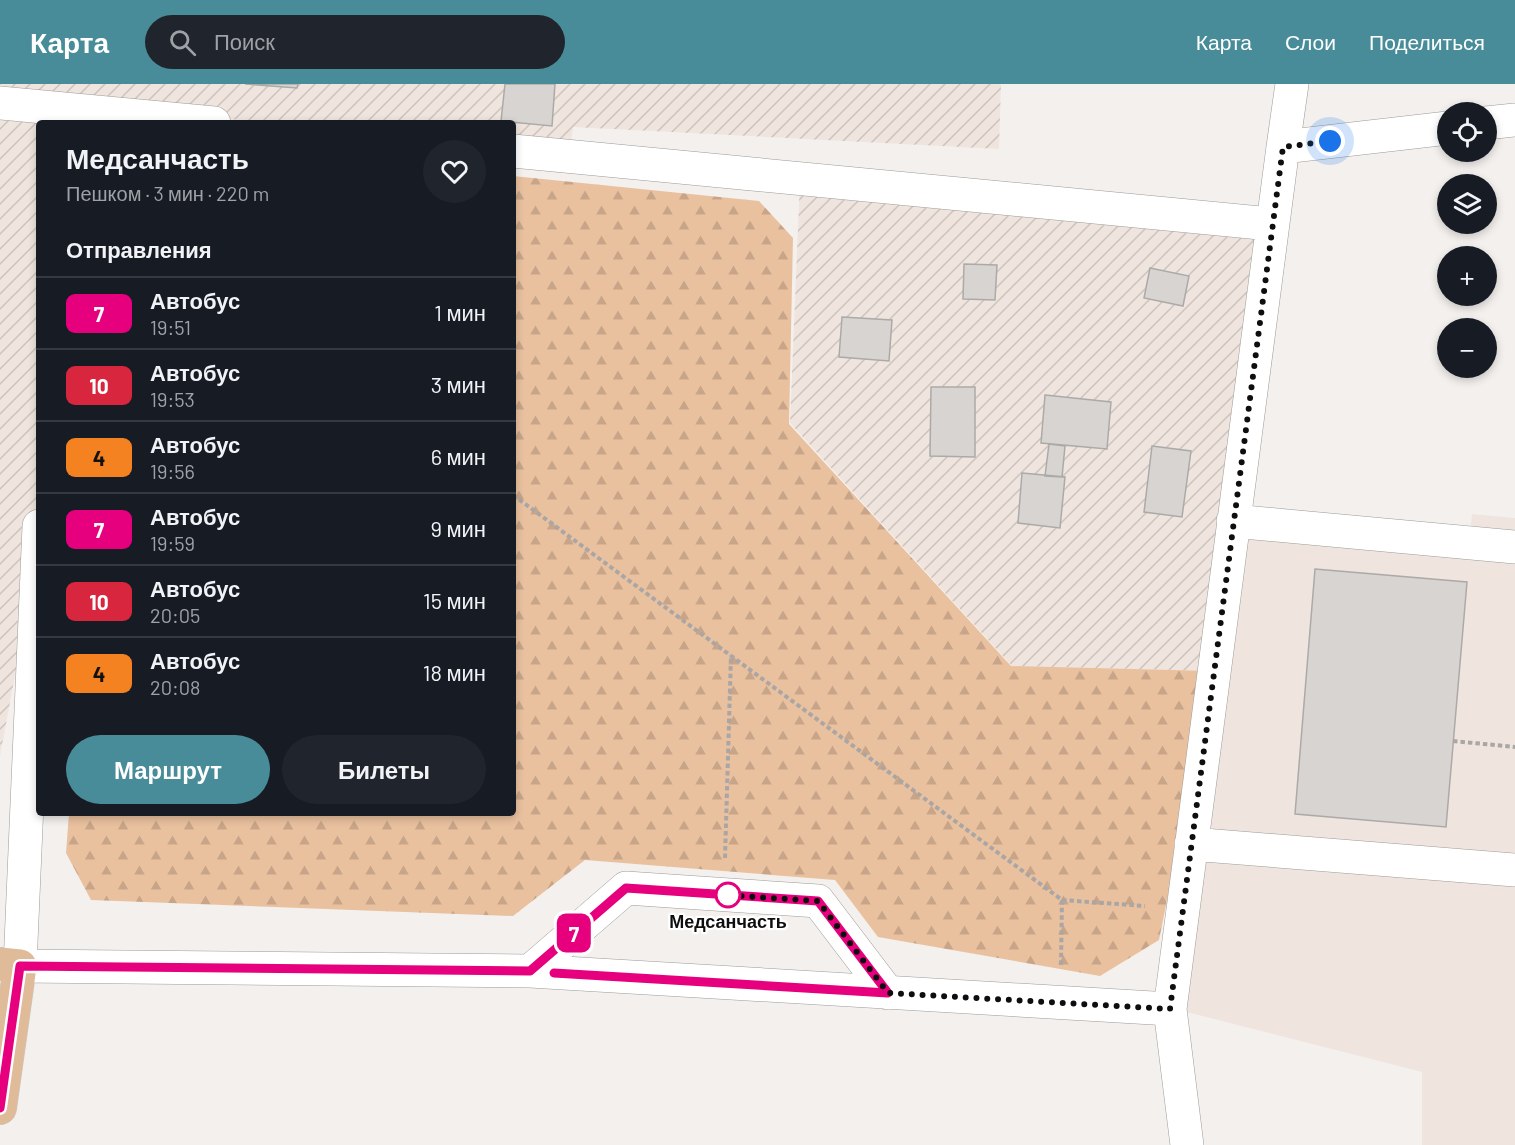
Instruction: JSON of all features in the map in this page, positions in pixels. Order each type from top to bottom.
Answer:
[{"type":"main road","points":[[0,1108],[10,965]]},
{"type":"street","points":[[1187,1145],[1170,1009],[1271,224],[1292,84]]},
{"type":"street","points":[[0,102],[57,116],[147,120]]},
{"type":"street","points":[[1497,122],[1515,120]]},
{"type":"street","points":[[1283,147],[1437,129]]},
{"type":"street","points":[[516,152],[1271,224]]},
{"type":"street","points":[[1233,521],[1515,548]]},
{"type":"street","points":[[36,571],[10,965],[530,971],[1170,1009]]},
{"type":"street","points":[[1191,844],[1515,870]]},
{"type":"street","points":[[530,971],[626,888],[818,901],[888,993]]},
{"type":"path","points":[[516,497],[1062,900],[1183,909]]},
{"type":"path","points":[[724,895],[731,654]]},
{"type":"path","points":[[1454,741],[1515,747]]},
{"type":"path","points":[[1060,1002],[1062,900]]},
{"type":"shaded area","points":[[0,84],[1001,84],[999,149],[573,127],[570,151],[516,145],[516,120],[242,120],[0,97]]},
{"type":"shaded area","points":[[0,103],[36,121],[36,562],[0,756]]},
{"type":"shaded area","points":[[800,180],[1271,224],[1213,671],[1012,666],[790,423]]},
{"type":"shaded area","points":[[1472,514],[1515,518],[1515,1145],[1422,1145],[1422,1072],[1171,1008],[1234,523],[1469,543]]},
{"type":"green space","points":[[516,176],[759,201],[793,238],[789,424],[1011,666],[1213,671],[1159,940],[1100,976],[878,937],[835,880],[585,860],[513,916],[91,900],[66,853],[69,816],[516,816]]},
{"type":"building","points":[[245,84],[298,84],[297,88]]},
{"type":"building","points":[[505,84],[555,84],[552,126],[501,120]]},
{"type":"building","points":[[964,264],[997,265],[995,300],[963,299]]},
{"type":"building","points":[[1150,268],[1189,276],[1183,306],[1144,298]]},
{"type":"building","points":[[842,317],[892,320],[889,361],[839,357]]},
{"type":"building","points":[[931,387],[975,387],[975,457],[930,456]]},
{"type":"building","points":[[1045,395],[1111,402],[1107,449],[1041,443]]},
{"type":"building","points":[[1049,444],[1065,446],[1062,477],[1045,476]]},
{"type":"building","points":[[1152,446],[1191,451],[1182,517],[1144,512]]},
{"type":"building","points":[[1022,473],[1065,477],[1060,528],[1018,523]]},
{"type":"building","points":[[1315,569],[1467,582],[1446,827],[1295,814]]},
{"type":"bus line","name":"7","points":[[0,1108],[20,966],[530,971],[626,888],[818,901],[888,993],[554,973]]},
{"type":"place","name":"Медсанчасть","points":[[728,895]]},
{"type":"route","points":[[728,895],[724,895],[818,901],[888,993],[1170,1009],[1271,224],[1283,147],[1330,141]]}]
